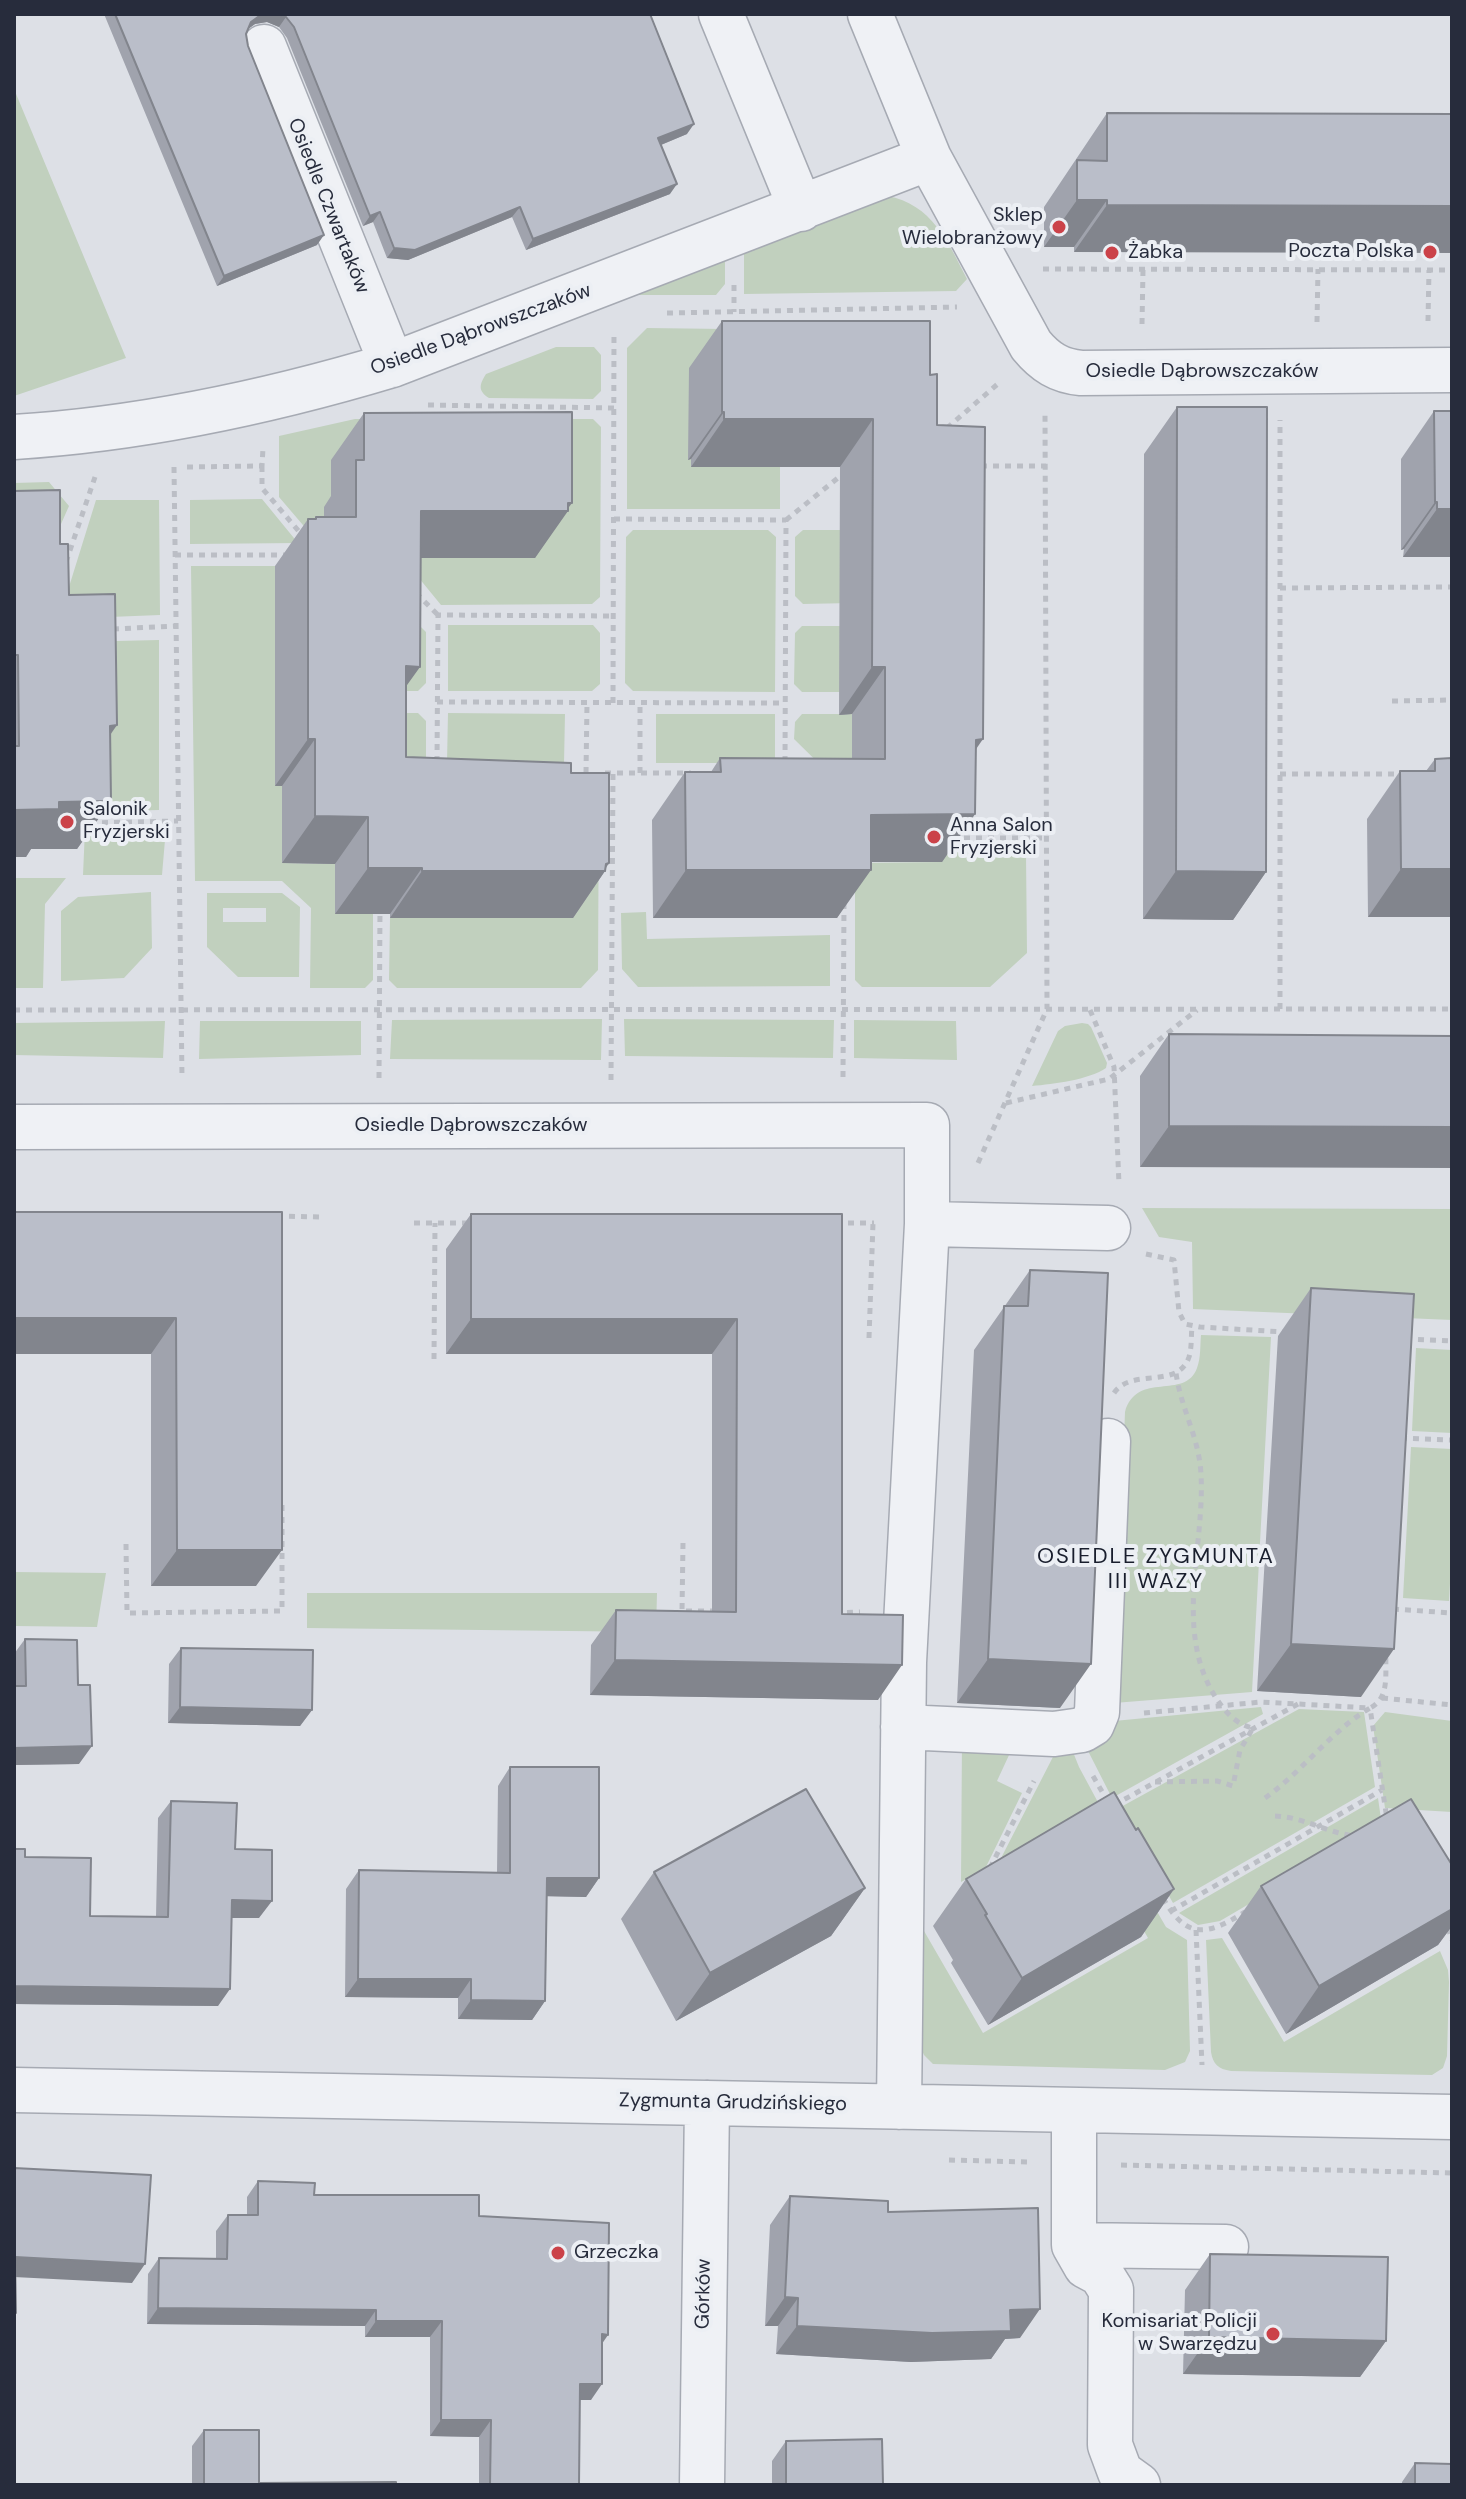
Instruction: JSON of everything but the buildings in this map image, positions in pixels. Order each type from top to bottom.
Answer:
[{"type":"street","points":[[721,14],[801,209]]},
{"type":"street","points":[[870,14],[929,158],[1031,345],[1040,355]]},
{"type":"street","name":"Osiedle Czwartaków","points":[[258,33],[392,365]]},
{"type":"street","name":"Osiedle Dąbrowszczaków","points":[[14,437],[97,430],[265,399],[392,365],[929,158]]},
{"type":"street","name":"Osiedle Dąbrowszczaków","points":[[1040,355],[1064,371],[1081,373],[1452,370]]},
{"type":"street","name":"Osiedle Dąbrowszczaków","points":[[14,1127],[927,1125],[935,1215]]},
{"type":"street","points":[[899,2107],[904,1662],[935,1215],[1108,1228]]},
{"type":"street","points":[[903,1727],[1073,1727],[1108,1441]]},
{"type":"street","name":"Zygmunta Grudzińskiego","points":[[14,2090],[1452,2117]]},
{"type":"street","name":"Górków","points":[[702,2485],[707,2103]]},
{"type":"street","points":[[1074,2110],[1074,2245],[1086,2266],[1101,2274],[1111,2290],[1110,2445],[1120,2472],[1138,2485]]},
{"type":"street","points":[[1074,2245],[1226,2247]]},
{"type":"path","points":[[1037,269],[1452,270]]},
{"type":"path","points":[[659,313],[1010,306]]},
{"type":"path","points":[[613,703],[614,329]]},
{"type":"path","points":[[826,1223],[873,1223],[935,1215],[1005,1104],[1047,1009],[1046,466],[1045,395],[1040,355],[1005,377],[938,436]]},
{"type":"path","points":[[1280,371],[1280,1009]]},
{"type":"path","points":[[63,572],[99,467],[97,430]]},
{"type":"path","points":[[262,466],[262,488],[310,544]]},
{"type":"path","points":[[614,519],[786,520],[853,466]]},
{"type":"path","points":[[967,466],[1046,466]]},
{"type":"path","points":[[174,467],[182,1071]]},
{"type":"path","points":[[785,773],[786,520]]},
{"type":"path","points":[[175,555],[291,555]]},
{"type":"path","points":[[409,585],[438,615],[437,773]]},
{"type":"path","points":[[1280,588],[1452,587]]},
{"type":"path","points":[[438,615],[613,616]]},
{"type":"path","points":[[102,629],[176,626]]},
{"type":"path","points":[[1392,701],[1452,700]]},
{"type":"path","points":[[437,702],[785,703]]},
{"type":"path","points":[[640,702],[640,773]]},
{"type":"path","points":[[586,773],[587,703]]},
{"type":"path","points":[[571,773],[698,773]]},
{"type":"path","points":[[612,1051],[613,773]]},
{"type":"path","points":[[1280,774],[1405,774]]},
{"type":"path","points":[[77,823],[178,821]]},
{"type":"path","points":[[942,838],[1047,838]]},
{"type":"path","points":[[843,1050],[844,892]]},
{"type":"path","points":[[379,1052],[380,907]]},
{"type":"path","points":[[14,1010],[1452,1009]]},
{"type":"path","points":[[1090,1010],[1113,1062],[1118,1162]]},
{"type":"path","points":[[1005,1104],[1104,1081],[1197,1010]]},
{"type":"path","points":[[264,1216],[319,1217]]},
{"type":"path","points":[[414,1223],[482,1223]]},
{"type":"path","points":[[434,1359],[435,1223]]},
{"type":"path","points":[[868,1348],[873,1223]]},
{"type":"path","points":[[1143,1253],[1174,1260],[1180,1315],[1185,1324],[1293,1332]]},
{"type":"path","points":[[1108,1441],[1113,1395],[1121,1384],[1183,1369],[1189,1356],[1192,1326]]},
{"type":"path","points":[[1402,1339],[1452,1341]]},
{"type":"path","points":[[1176,1373],[1183,1408],[1198,1447],[1201,1474],[1194,1600],[1197,1648],[1203,1673],[1221,1706],[1236,1721],[1253,1728]]},
{"type":"path","points":[[1397,1437],[1452,1440]]},
{"type":"path","points":[[126,1544],[127,1613],[282,1611],[282,1500]]},
{"type":"path","points":[[683,1543],[682,1611],[727,1611]]},
{"type":"path","points":[[830,1613],[860,1614],[860,1598]]},
{"type":"path","points":[[1388,1609],[1452,1613]]},
{"type":"path","points":[[1382,1698],[1386,1649]]},
{"type":"path","points":[[1265,1798],[1286,1784],[1332,1737],[1382,1698],[1452,1705]]},
{"type":"path","points":[[999,1869],[986,1877],[1044,1757],[1073,1727],[1261,1702],[1370,1708]]},
{"type":"path","points":[[1073,1727],[1080,1753],[1111,1807],[1298,1704]]},
{"type":"path","points":[[1370,1708],[1388,1827]]},
{"type":"path","points":[[1155,1782],[1217,1781],[1233,1786],[1240,1750],[1253,1728]]},
{"type":"path","points":[[1171,1911],[1382,1790]]},
{"type":"path","points":[[1275,1816],[1289,1816],[1344,1834],[1363,1836]]},
{"type":"path","points":[[1156,1885],[1171,1911],[1181,1922],[1196,1930],[1214,1930],[1250,1909]]},
{"type":"path","points":[[1444,1920],[1452,1940]]},
{"type":"path","points":[[1196,1930],[1204,2112]]},
{"type":"green space","points":[[14,89],[126,358],[14,396]]},
{"type":"green space","points":[[887,196],[916,207],[937,227],[967,279],[956,291],[744,294],[744,253]]},
{"type":"green space","points":[[725,260],[725,284],[716,295],[634,295]]},
{"type":"green space","points":[[647,328],[725,329],[688,459],[691,459],[692,467],[780,467],[780,509],[627,509],[627,348]]},
{"type":"green space","points":[[556,347],[594,347],[601,355],[601,391],[593,399],[489,398],[481,390],[486,374]]},
{"type":"green space","points":[[355,419],[473,419],[331,507],[323,545],[320,545],[279,497],[279,436]]},
{"type":"green space","points":[[512,419],[593,419],[601,427],[600,597],[592,604],[441,605],[405,561]]},
{"type":"green space","points":[[49,482],[69,506],[34,585],[14,523],[14,483]]},
{"type":"green space","points":[[262,499],[298,543],[190,544],[190,500]]},
{"type":"green space","points":[[96,500],[159,500],[160,615],[59,619]]},
{"type":"green space","points":[[633,530],[768,530],[776,537],[775,692],[633,691],[625,683],[626,537]]},
{"type":"green space","points":[[803,530],[852,530],[852,603],[803,604],[795,596],[795,537]]},
{"type":"green space","points":[[191,566],[275,566],[275,785],[282,786],[283,863],[335,864],[335,914],[373,914],[373,980],[365,988],[310,988],[311,908],[282,881],[195,881]]},
{"type":"green space","points":[[419,625],[426,632],[426,683],[418,691],[388,691]]},
{"type":"green space","points":[[448,625],[593,625],[600,633],[600,684],[592,691],[448,691]]},
{"type":"green space","points":[[802,626],[852,626],[852,692],[802,692],[794,684],[795,633]]},
{"type":"green space","points":[[159,640],[159,810],[79,812],[75,642]]},
{"type":"green space","points":[[374,713],[418,713],[426,721],[426,767],[373,804]]},
{"type":"green space","points":[[448,713],[565,714],[564,763],[447,762]]},
{"type":"green space","points":[[656,714],[775,714],[775,763],[656,763]]},
{"type":"green space","points":[[802,714],[852,714],[852,796],[794,739],[795,722]]},
{"type":"green space","points":[[599,783],[598,970],[581,988],[397,988],[389,980],[390,918],[518,918]]},
{"type":"green space","points":[[166,828],[162,875],[83,875],[85,829]]},
{"type":"green space","points":[[942,847],[1019,847],[1026,855],[1027,953],[990,987],[862,987],[855,980],[855,863],[941,862]]},
{"type":"green space","points":[[14,878],[66,878],[45,904],[43,988],[14,988]]},
{"type":"green space","points":[[151,892],[152,948],[124,978],[61,981],[61,911],[78,897]]},
{"type":"green space","points":[[207,893],[282,893],[300,907],[299,977],[238,977],[207,947]],"holes":[[[223,908],[266,908],[266,922],[223,922]]]},
{"type":"green space","points":[[646,912],[647,939],[830,935],[830,986],[638,987],[622,969],[621,913]]},
{"type":"green space","points":[[602,1019],[601,1060],[390,1059],[392,1020]]},
{"type":"green space","points":[[624,1019],[834,1020],[833,1058],[625,1056]]},
{"type":"green space","points":[[854,1020],[956,1021],[957,1060],[854,1058]]},
{"type":"green space","points":[[165,1021],[163,1058],[14,1055],[14,1023]]},
{"type":"green space","points":[[200,1021],[361,1021],[361,1055],[199,1059]]},
{"type":"green space","points":[[1082,1023],[1091,1027],[1107,1063],[1106,1068],[1060,1083],[1032,1086],[1058,1031],[1065,1026]]},
{"type":"green space","points":[[1142,1208],[1452,1209],[1452,1320],[1193,1309],[1192,1242],[1159,1237]]},
{"type":"green space","points":[[1201,1335],[1271,1337],[1252,1692],[1114,1703],[1125,1412],[1131,1399],[1140,1392],[1182,1383],[1191,1378],[1200,1356]]},
{"type":"green space","points":[[1416,1348],[1452,1350],[1452,1433],[1412,1431]]},
{"type":"green space","points":[[1411,1447],[1452,1449],[1449,1601],[1403,1598]]},
{"type":"green space","points":[[14,1572],[106,1573],[97,1627],[14,1626]]},
{"type":"green space","points":[[307,1593],[657,1593],[656,1632],[307,1628]]},
{"type":"green space","points":[[1261,1707],[1263,1714],[1112,1798],[1086,1747],[1114,1721]]},
{"type":"green space","points":[[1299,1709],[1364,1712],[1375,1787],[1173,1903],[1119,1808]]},
{"type":"green space","points":[[1385,1712],[1452,1721],[1452,1812],[1385,1808],[1373,1726]]},
{"type":"green space","points":[[962,1739],[1016,1740],[997,1781],[1022,1793],[985,1869],[961,1882]]},
{"type":"green space","points":[[1073,1752],[1100,1806],[999,1862],[1055,1753]]},
{"type":"green space","points":[[1378,1798],[1382,1826],[1220,1921],[1198,1925],[1179,1913]]},
{"type":"green space","points":[[1107,1825],[1166,1927],[1187,1940],[1190,2051],[1185,2062],[1165,2070],[933,2064],[920,2046],[921,1933],[924,1931],[983,2033],[1148,1938],[1089,1835]]},
{"type":"green space","points":[[1222,1938],[1284,2042],[1440,1951],[1449,1982],[1447,2056],[1443,2068],[1432,2075],[1231,2071],[1219,2067],[1211,2052],[1206,1940]]},
{"type":"place","name":"Sklep Wielobranżowy","points":[[1059,227]]},
{"type":"place","name":"Poczta Polska","points":[[1430,252]]},
{"type":"place","name":"Żabka","points":[[1112,253]]},
{"type":"place","name":"Salonik Fryzjerski","points":[[67,822]]},
{"type":"place","name":"Anna Salon Fryzjerski","points":[[934,837]]},
{"type":"place","name":"Grzeczka","points":[[558,2253]]},
{"type":"place","name":"Komisariat Policji w Swarzędzu","points":[[1273,2334]]},
{"type":"district","name":"OSIEDLE ZYGMUNTA III WAZY","points":[[1156,1570]]}]
